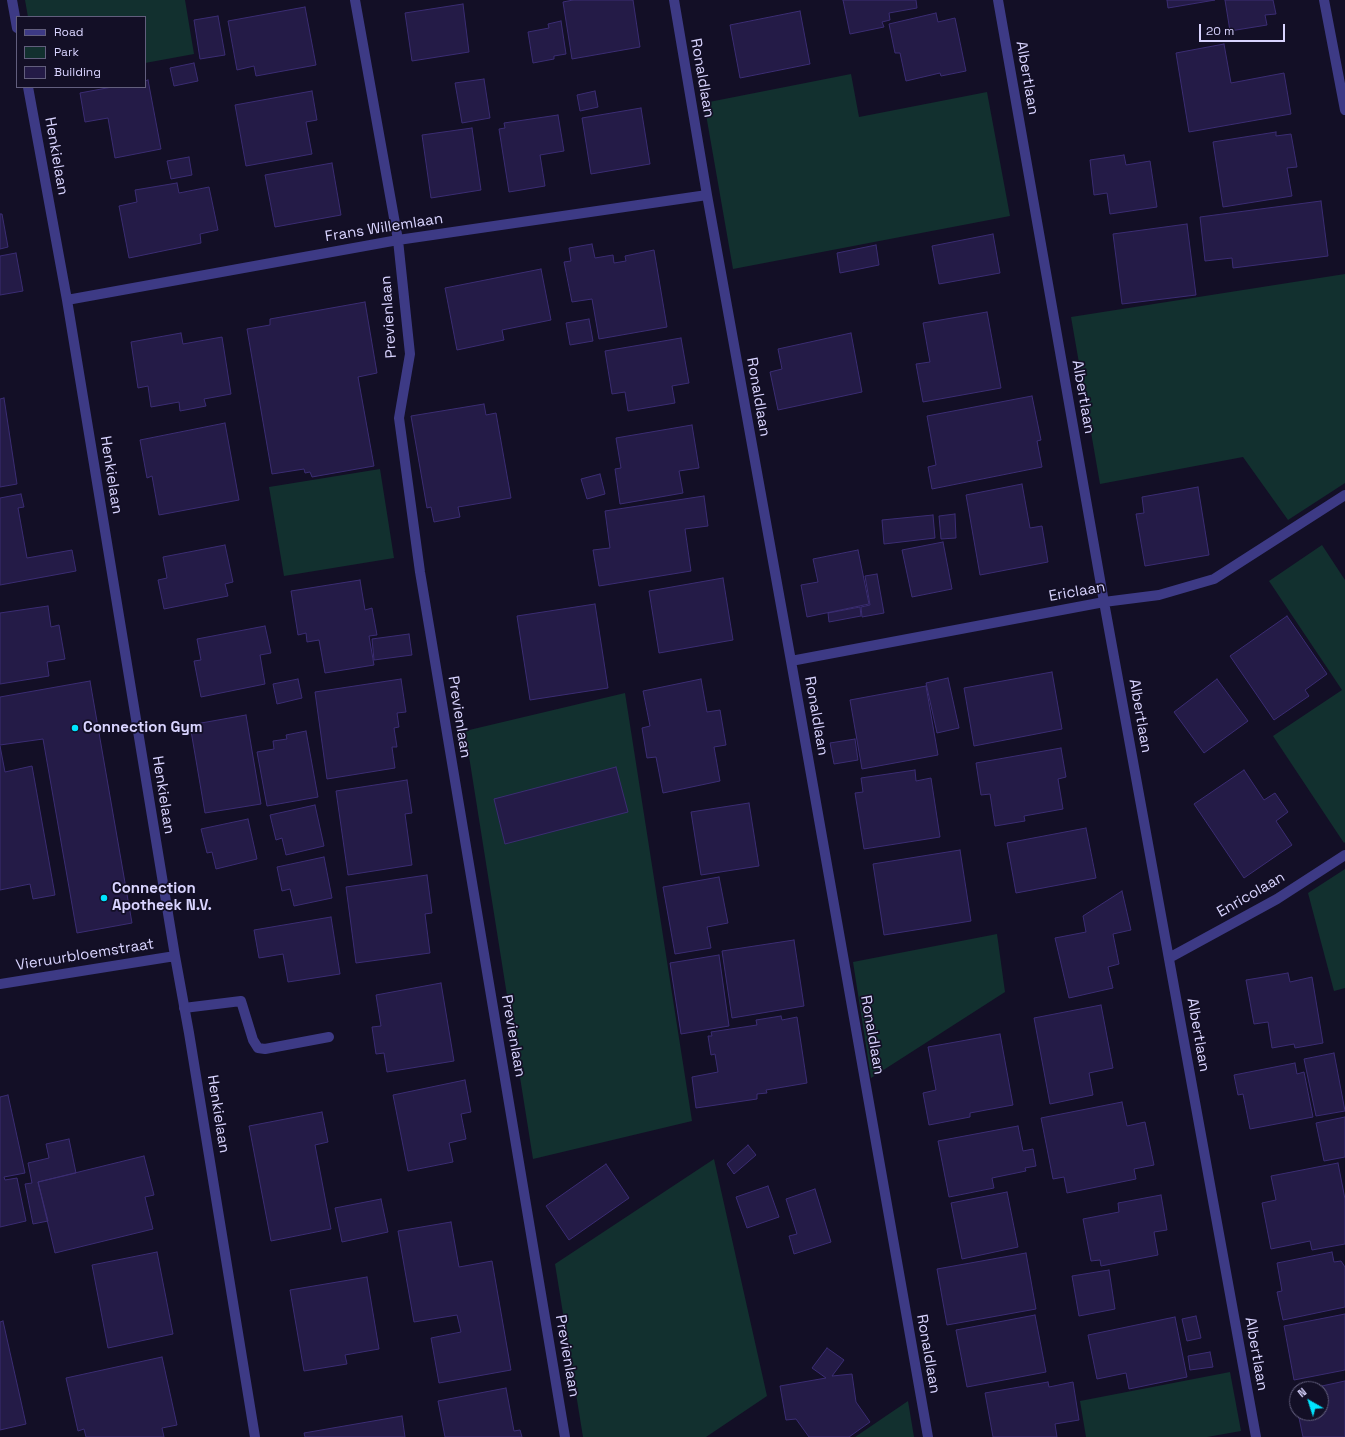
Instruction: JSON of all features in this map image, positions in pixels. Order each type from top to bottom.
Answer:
[{"type":"street","points":[[12,0],[16,22]]},
{"type":"street","name":"Previenlaan","points":[[355,0],[398,240],[410,354],[399,418],[420,572],[566,1437]]},
{"type":"street","name":"Ronaldlaan","points":[[674,0],[707,195],[928,1437]]},
{"type":"street","name":"Albertlaan","points":[[998,0],[1104,602],[1256,1437]]},
{"type":"street","points":[[1324,0],[1345,110]]},
{"type":"street","name":"Henkielaan","points":[[28,88],[67,300],[174,956],[189,1033],[256,1437]]},
{"type":"street","name":"Frans Willemlaan","points":[[67,300],[398,240],[707,195]]},
{"type":"street","name":"Ericlaan","points":[[791,661],[1104,602],[1159,595],[1214,579],[1345,495]]},
{"type":"street","name":"Enricolaan","points":[[1169,958],[1277,899],[1345,855]]},
{"type":"street","name":"Vieruurbloemstraat","points":[[0,984],[174,956]]},
{"type":"street","points":[[184,1008],[240,1001],[253,1040],[258,1048],[265,1049],[330,1037]]},
{"type":"green space","points":[[25,0],[185,0],[194,54],[146,63],[146,16],[28,16]]},
{"type":"green space","points":[[851,74],[859,117],[987,92],[1010,216],[733,269],[704,103]]},
{"type":"green space","points":[[1345,274],[1345,483],[1288,520],[1243,457],[1100,484],[1071,317]]},
{"type":"green space","points":[[380,469],[394,558],[284,576],[269,487]]},
{"type":"green space","points":[[1322,545],[1345,580],[1344,843],[1273,736],[1342,690],[1269,581]]},
{"type":"green space","points":[[625,693],[692,1121],[533,1159],[465,731]]},
{"type":"green space","points":[[1345,869],[1345,988],[1334,991],[1308,893]]},
{"type":"green space","points":[[997,934],[1005,992],[871,1078],[853,962]]},
{"type":"green space","points":[[714,1159],[767,1396],[706,1437],[583,1437],[555,1264]]},
{"type":"green space","points":[[1230,1372],[1241,1431],[1207,1437],[1086,1437],[1080,1401]]},
{"type":"green space","points":[[908,1401],[914,1437],[855,1437]]},
{"type":"building","points":[[573,0],[633,0],[640,47],[572,59],[563,2]]},
{"type":"building","points":[[843,0],[916,0],[917,8],[889,13],[890,20],[882,22],[884,27],[850,34]]},
{"type":"building","points":[[1167,0],[1215,0],[1168,8]]},
{"type":"building","points":[[1225,0],[1273,0],[1276,14],[1265,15],[1267,25],[1230,31]]},
{"type":"building","points":[[463,4],[469,52],[412,61],[405,13]]},
{"type":"building","points":[[305,7],[316,65],[256,76],[254,66],[237,70],[228,21]]},
{"type":"building","points":[[800,11],[810,64],[740,78],[730,25]]},
{"type":"building","points":[[936,13],[938,22],[955,18],[966,71],[941,76],[940,73],[906,81],[900,53],[895,53],[889,24]]},
{"type":"building","points":[[218,16],[225,55],[200,59],[194,20]]},
{"type":"building","points":[[561,21],[566,54],[554,56],[554,59],[533,63],[528,32],[549,28],[548,24]]},
{"type":"building","points":[[1224,44],[1231,83],[1284,73],[1291,114],[1189,132],[1176,53]]},
{"type":"building","points":[[194,63],[198,81],[174,86],[170,68]]},
{"type":"building","points":[[484,79],[490,118],[462,123],[455,83]]},
{"type":"building","points":[[148,80],[161,149],[115,158],[108,118],[85,122],[80,93],[107,88],[146,88],[146,81]]},
{"type":"building","points":[[312,91],[317,120],[306,122],[312,154],[246,166],[235,105]]},
{"type":"building","points":[[595,91],[598,107],[580,111],[577,95]]},
{"type":"building","points":[[641,108],[650,164],[591,174],[582,118]]},
{"type":"building","points":[[558,115],[564,151],[540,155],[545,186],[509,192],[499,129],[505,128],[504,123]]},
{"type":"building","points":[[472,128],[481,190],[431,198],[422,135]]},
{"type":"building","points":[[1276,132],[1276,136],[1291,134],[1297,167],[1287,168],[1292,196],[1223,207],[1213,142]]},
{"type":"building","points":[[1124,155],[1126,165],[1150,161],[1157,207],[1110,214],[1107,193],[1094,195],[1090,160]]},
{"type":"building","points":[[189,157],[192,175],[171,179],[167,161]]},
{"type":"building","points":[[332,163],[341,215],[275,227],[265,175]]},
{"type":"building","points":[[177,183],[179,193],[209,187],[218,230],[200,234],[201,243],[129,258],[119,206],[137,202],[135,190]]},
{"type":"building","points":[[1321,201],[1328,256],[1233,268],[1232,258],[1205,261],[1200,217]]},
{"type":"building","points":[[0,214],[2,214],[8,247],[0,249]]},
{"type":"building","points":[[1187,224],[1196,295],[1122,304],[1113,234]]},
{"type":"building","points":[[993,234],[1000,273],[939,284],[932,246]]},
{"type":"building","points":[[592,244],[595,258],[613,255],[614,263],[626,261],[625,256],[654,250],[667,327],[599,339],[592,299],[572,302],[564,262],[571,261],[569,248]]},
{"type":"building","points":[[876,245],[879,265],[840,273],[837,253]]},
{"type":"building","points":[[16,253],[23,291],[0,295],[0,256]]},
{"type":"building","points":[[541,269],[551,320],[502,330],[504,340],[457,350],[445,288]]},
{"type":"building","points":[[365,302],[377,373],[358,377],[374,466],[312,477],[310,472],[305,473],[304,469],[272,474],[247,329],[270,325],[270,319]]},
{"type":"building","points":[[987,312],[1001,388],[923,402],[916,364],[930,362],[923,323]]},
{"type":"building","points":[[589,319],[593,341],[570,345],[566,323]]},
{"type":"building","points":[[181,333],[183,344],[222,337],[231,394],[204,399],[206,406],[180,411],[179,402],[151,407],[148,386],[138,388],[131,342]]},
{"type":"building","points":[[851,333],[862,392],[778,410],[770,372],[782,369],[778,349]]},
{"type":"building","points":[[681,338],[689,383],[672,386],[675,403],[628,411],[625,392],[612,394],[605,351]]},
{"type":"building","points":[[1032,396],[1041,440],[1037,441],[1042,467],[932,489],[928,467],[936,465],[927,416]]},
{"type":"building","points":[[4,398],[17,484],[0,487],[0,399]]},
{"type":"building","points":[[484,404],[486,415],[496,413],[511,498],[458,507],[460,517],[434,522],[431,507],[427,508],[411,416]]},
{"type":"building","points":[[225,423],[239,500],[159,515],[152,476],[147,478],[140,440]]},
{"type":"building","points":[[692,425],[699,468],[679,471],[683,493],[620,504],[615,469],[621,468],[616,438]]},
{"type":"building","points":[[600,474],[605,494],[587,499],[581,479]]},
{"type":"building","points":[[1022,484],[1030,528],[1042,526],[1048,562],[980,575],[966,495]]},
{"type":"building","points":[[1198,487],[1209,555],[1145,566],[1136,514],[1144,513],[1142,497]]},
{"type":"building","points":[[21,494],[24,507],[18,508],[27,558],[72,550],[76,571],[0,585],[0,498]]},
{"type":"building","points":[[704,496],[708,526],[685,529],[691,571],[599,586],[593,550],[610,548],[605,511]]},
{"type":"building","points":[[955,514],[956,538],[941,539],[939,516]]},
{"type":"building","points":[[933,515],[935,538],[884,544],[882,520]]},
{"type":"building","points":[[943,542],[952,589],[912,597],[902,550]]},
{"type":"building","points":[[225,545],[233,582],[225,584],[228,596],[164,609],[158,580],[167,578],[163,557]]},
{"type":"building","points":[[858,550],[869,604],[807,617],[801,585],[818,582],[813,559]]},
{"type":"building","points":[[877,574],[884,613],[862,617],[861,607],[870,605],[865,576]]},
{"type":"building","points":[[723,578],[733,640],[659,653],[649,591]]},
{"type":"building","points":[[360,580],[365,610],[372,608],[377,635],[369,636],[374,665],[325,673],[319,640],[307,642],[306,633],[298,635],[291,591]]},
{"type":"building","points":[[595,604],[608,688],[530,700],[517,616]]},
{"type":"building","points":[[48,606],[51,627],[59,625],[65,659],[47,662],[49,676],[0,684],[0,613]]},
{"type":"building","points":[[860,607],[861,616],[829,622],[828,613]]},
{"type":"building","points":[[1287,616],[1327,674],[1305,690],[1309,696],[1274,720],[1230,656]]},
{"type":"building","points":[[265,626],[271,653],[260,655],[265,684],[201,697],[194,661],[201,660],[197,639]]},
{"type":"building","points":[[409,634],[412,655],[374,660],[372,639]]},
{"type":"building","points":[[1052,672],[1062,729],[974,746],[964,688]]},
{"type":"building","points":[[948,678],[959,728],[937,733],[926,683]]},
{"type":"building","points":[[298,679],[302,698],[277,704],[273,684]]},
{"type":"building","points":[[401,679],[406,712],[397,713],[399,727],[394,728],[397,747],[392,747],[395,768],[327,779],[315,692]]},
{"type":"building","points":[[701,679],[707,712],[720,710],[726,745],[714,747],[720,781],[663,793],[656,757],[647,758],[642,728],[650,726],[643,691]]},
{"type":"building","points":[[1217,679],[1248,721],[1204,753],[1174,712]]},
{"type":"building","points":[[90,681],[132,923],[77,933],[43,739],[0,745],[0,697]]},
{"type":"building","points":[[926,686],[938,755],[862,769],[850,700]]},
{"type":"building","points":[[246,715],[261,804],[205,813],[190,725]]},
{"type":"building","points":[[306,731],[318,797],[267,806],[257,752],[274,749],[273,741],[287,739],[286,735]]},
{"type":"building","points":[[855,739],[858,760],[834,764],[830,743]]},
{"type":"building","points":[[0,746],[5,772],[32,766],[55,895],[33,899],[30,884],[0,890]]},
{"type":"building","points":[[1061,748],[1066,777],[1058,779],[1063,809],[1024,816],[1025,821],[995,826],[990,794],[981,795],[976,763]]},
{"type":"building","points":[[616,767],[628,812],[505,844],[494,799]]},
{"type":"building","points":[[915,770],[916,781],[931,778],[940,837],[864,849],[855,793],[863,792],[861,778]]},
{"type":"building","points":[[1244,770],[1264,800],[1275,793],[1288,812],[1276,821],[1292,845],[1244,878],[1194,804]]},
{"type":"building","points":[[407,780],[412,813],[405,814],[412,865],[348,875],[336,791]]},
{"type":"building","points":[[749,803],[759,866],[701,875],[691,812]]},
{"type":"building","points":[[315,805],[324,846],[286,855],[282,838],[276,840],[270,815]]},
{"type":"building","points":[[248,819],[257,859],[216,869],[212,852],[207,853],[201,829]]},
{"type":"building","points":[[1086,828],[1096,878],[1016,893],[1007,843]]},
{"type":"building","points":[[960,850],[971,921],[884,935],[873,864]]},
{"type":"building","points":[[324,857],[332,898],[294,906],[290,889],[282,891],[277,867]]},
{"type":"building","points":[[427,875],[432,913],[425,914],[430,953],[356,963],[346,887]]},
{"type":"building","points":[[719,877],[728,923],[707,927],[711,948],[675,954],[663,887]]},
{"type":"building","points":[[1122,891],[1131,930],[1113,934],[1119,964],[1108,967],[1113,988],[1069,998],[1055,938],[1086,932],[1083,916]]},
{"type":"building","points":[[331,917],[340,974],[288,982],[283,954],[259,958],[254,930]]},
{"type":"building","points":[[794,940],[804,1006],[732,1018],[722,951]]},
{"type":"building","points":[[719,955],[729,1026],[681,1034],[670,963]]},
{"type":"building","points":[[1288,973],[1290,982],[1312,977],[1323,1043],[1295,1048],[1294,1044],[1272,1048],[1268,1022],[1254,1024],[1246,980]]},
{"type":"building","points":[[441,983],[454,1061],[387,1072],[384,1053],[376,1054],[372,1027],[381,1026],[376,995]]},
{"type":"building","points":[[1101,1005],[1113,1068],[1089,1073],[1093,1095],[1050,1104],[1034,1018]]},
{"type":"building","points":[[781,1016],[782,1020],[797,1017],[807,1083],[766,1090],[767,1093],[757,1094],[757,1099],[696,1108],[692,1077],[718,1072],[715,1054],[711,1055],[708,1036],[712,1036],[711,1032],[757,1025],[756,1020]]},
{"type":"building","points":[[1000,1034],[1013,1105],[970,1113],[970,1117],[929,1125],[923,1093],[936,1090],[928,1047]]},
{"type":"building","points":[[1334,1053],[1345,1111],[1316,1116],[1304,1059]]},
{"type":"building","points":[[1295,1063],[1297,1074],[1304,1072],[1313,1117],[1250,1129],[1243,1094],[1238,1095],[1234,1075]]},
{"type":"building","points":[[465,1080],[471,1112],[461,1114],[466,1139],[449,1143],[453,1162],[408,1171],[393,1095]]},
{"type":"building","points":[[8,1095],[25,1173],[4,1177],[5,1180],[17,1178],[26,1221],[0,1227],[0,1097]]},
{"type":"building","points":[[1122,1102],[1127,1126],[1145,1122],[1154,1165],[1134,1169],[1136,1179],[1067,1193],[1064,1177],[1053,1179],[1041,1118]]},
{"type":"building","points":[[322,1112],[328,1142],[315,1145],[331,1229],[271,1241],[249,1126]]},
{"type":"building","points":[[1345,1117],[1345,1157],[1324,1161],[1316,1123]]},
{"type":"building","points":[[1018,1126],[1023,1151],[1033,1149],[1036,1166],[1025,1168],[1026,1171],[992,1178],[994,1188],[949,1197],[938,1141]]},
{"type":"building","points":[[69,1139],[76,1173],[38,1182],[48,1221],[33,1224],[25,1184],[32,1183],[28,1163],[49,1158],[46,1144]]},
{"type":"building","points":[[748,1145],[756,1155],[734,1174],[727,1164]]},
{"type":"building","points":[[144,1156],[154,1195],[145,1197],[153,1229],[55,1253],[38,1182]]},
{"type":"building","points":[[1338,1163],[1345,1199],[1345,1244],[1312,1250],[1310,1241],[1271,1249],[1262,1203],[1276,1200],[1271,1176]]},
{"type":"building","points":[[606,1164],[629,1198],[569,1240],[546,1206]]},
{"type":"building","points":[[768,1186],[779,1217],[747,1228],[736,1197]]},
{"type":"building","points":[[815,1189],[831,1242],[794,1254],[789,1236],[797,1234],[786,1199]]},
{"type":"building","points":[[1007,1192],[1018,1247],[962,1259],[951,1203]]},
{"type":"building","points":[[1161,1195],[1167,1230],[1154,1232],[1158,1255],[1101,1266],[1100,1260],[1091,1261],[1083,1219],[1119,1212],[1118,1203]]},
{"type":"building","points":[[381,1199],[388,1232],[342,1242],[335,1208]]},
{"type":"building","points":[[451,1222],[459,1267],[492,1261],[511,1370],[439,1383],[431,1338],[461,1332],[457,1315],[414,1322],[398,1231]]},
{"type":"building","points":[[157,1252],[173,1334],[108,1348],[92,1265]]},
{"type":"building","points":[[1332,1252],[1334,1262],[1341,1261],[1345,1267],[1345,1307],[1283,1320],[1277,1292],[1282,1291],[1277,1263]]},
{"type":"building","points":[[1026,1253],[1036,1309],[947,1325],[937,1269]]},
{"type":"building","points":[[1109,1270],[1115,1309],[1079,1316],[1072,1276]]},
{"type":"building","points":[[367,1277],[379,1349],[345,1355],[347,1364],[304,1371],[290,1290]]},
{"type":"building","points":[[1345,1314],[1345,1370],[1294,1380],[1284,1326]]},
{"type":"building","points":[[1035,1315],[1046,1372],[967,1387],[956,1330]]},
{"type":"building","points":[[1196,1316],[1201,1338],[1187,1341],[1182,1319]]},
{"type":"building","points":[[1175,1317],[1187,1377],[1129,1389],[1126,1373],[1097,1379],[1088,1335]]},
{"type":"building","points":[[3,1321],[26,1424],[0,1430],[0,1322]]},
{"type":"building","points":[[827,1348],[844,1360],[832,1376],[852,1374],[856,1402],[870,1422],[849,1437],[809,1437],[796,1419],[786,1420],[780,1386],[826,1378],[812,1368]]},
{"type":"building","points":[[1210,1352],[1213,1367],[1190,1370],[1188,1356]]},
{"type":"building","points":[[162,1357],[177,1425],[162,1428],[164,1437],[86,1437],[84,1429],[78,1431],[66,1378]]},
{"type":"building","points":[[1345,1381],[1345,1437],[1303,1437],[1300,1421],[1329,1421],[1329,1384]]},
{"type":"building","points":[[1048,1382],[1049,1387],[1073,1382],[1079,1420],[1055,1424],[1057,1437],[993,1437],[985,1393]]},
{"type":"building","points":[[506,1388],[514,1431],[520,1430],[522,1437],[445,1437],[438,1401]]},
{"type":"building","points":[[402,1416],[405,1437],[305,1437],[304,1433]]},
{"type":"place","name":"Connection Gym","points":[[75,728]]},
{"type":"place","name":"Connection Apotheek N.V.","points":[[104,898]]}]
